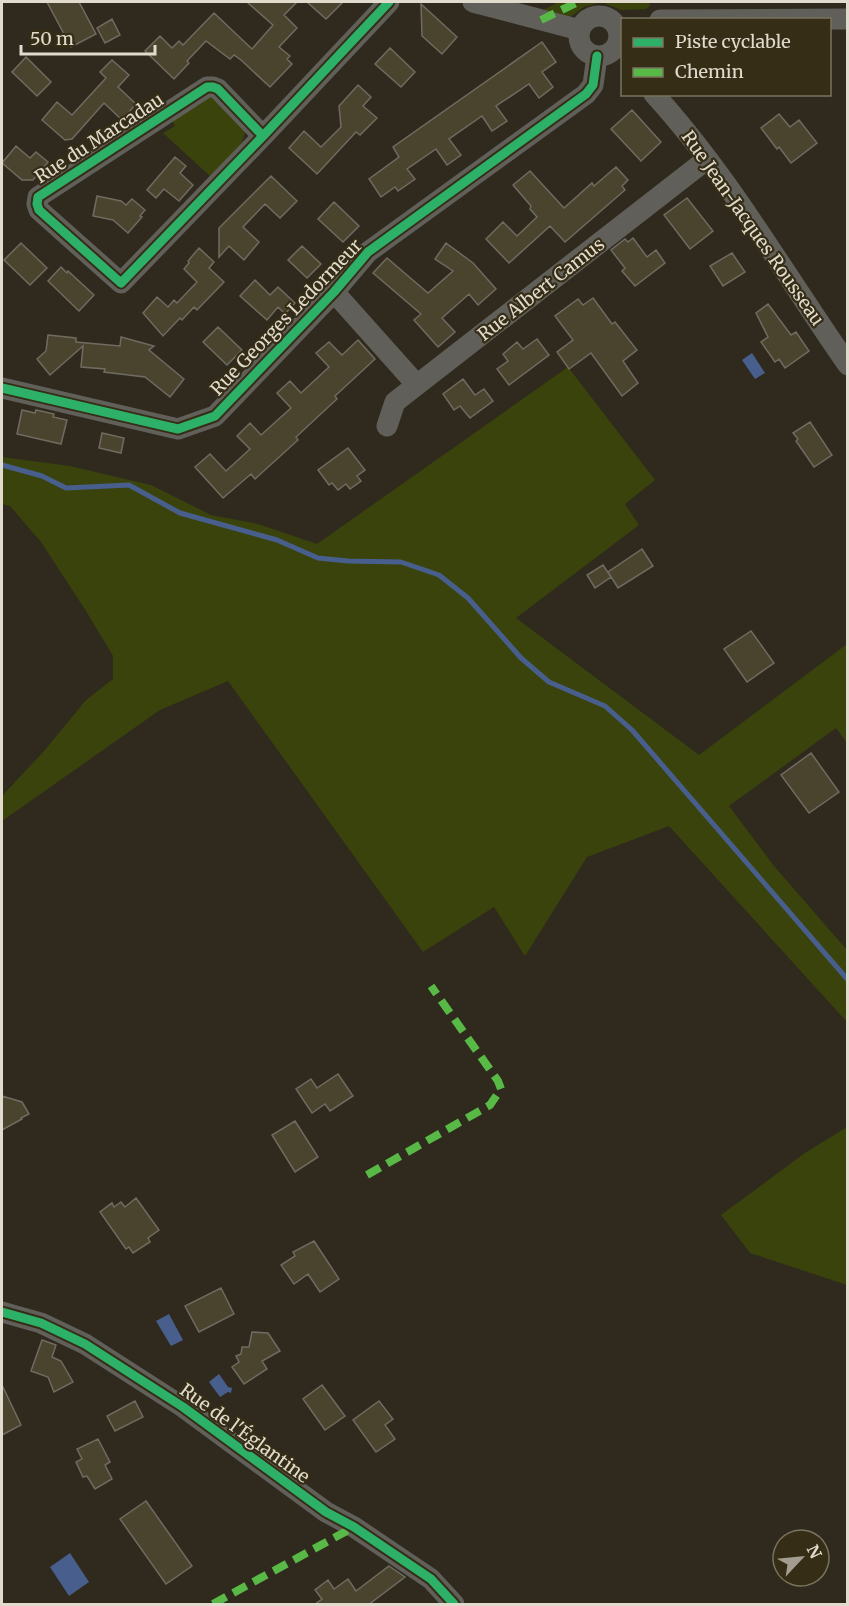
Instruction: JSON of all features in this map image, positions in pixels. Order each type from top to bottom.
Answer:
[{"type":"street","name":"Rue du Marcadau","points":[[263,136],[218,89],[207,87],[38,197],[36,204],[39,210],[121,284],[263,136],[389,2]]},
{"type":"street","points":[[472,2],[580,30]]},
{"type":"street","points":[[661,2],[662,18]]},
{"type":"street","points":[[598,15],[610,18],[620,27],[620,40],[611,56],[590,54],[581,44],[580,30],[586,20],[598,15]]},
{"type":"street","points":[[831,19],[848,19]]},
{"type":"street","name":"Rue Georges Ledormeur","points":[[2,388],[178,429],[215,416],[334,292],[368,252],[586,94],[611,56]]},
{"type":"street","name":"Rue Jean-Jacques Rousseau","points":[[656,96],[677,119],[750,219],[848,365]]},
{"type":"street","name":"Rue Albert Camus","points":[[387,426],[395,402],[706,160]]},
{"type":"street","name":"Rue Georges Ledormeur","points":[[334,292],[417,385]]},
{"type":"street","name":"Rue de l'Églantine","points":[[2,1312],[41,1323],[85,1344],[183,1407],[326,1512],[354,1527],[431,1579],[454,1605]]},
{"type":"green space","points":[[559,2],[602,2],[584,7],[570,17],[541,11]]},
{"type":"green space","points":[[602,2],[649,2],[650,6],[646,9],[621,10]]},
{"type":"green space","points":[[209,97],[214,97],[245,130],[242,143],[210,176],[163,133],[175,126],[172,120]]},
{"type":"green space","points":[[568,367],[655,480],[625,504],[639,525],[516,618],[699,755],[847,644],[847,743],[836,728],[729,806],[774,866],[847,950],[847,1022],[669,826],[587,857],[525,956],[494,907],[423,952],[228,681],[160,710],[2,821],[2,796],[44,751],[86,700],[113,679],[113,656],[41,542],[10,506],[2,504],[2,457],[70,466],[151,485],[211,515],[258,524],[317,544]]},
{"type":"green space","points":[[847,1127],[847,1285],[750,1253],[721,1215],[805,1153]]},
{"type":"water","points":[[752,353],[765,373],[755,379],[742,360]]},
{"type":"water","points":[[169,1314],[183,1340],[171,1346],[156,1321]]},
{"type":"water","points":[[219,1374],[228,1387],[232,1388],[231,1393],[228,1392],[220,1397],[209,1382]]},
{"type":"water","points":[[70,1553],[89,1582],[69,1596],[50,1567]]},
{"type":"building","points":[[47,2],[79,2],[96,34],[71,47]]},
{"type":"building","points":[[247,2],[297,2],[284,15],[297,28],[279,47],[290,56],[287,59],[292,64],[270,87],[241,60],[234,55],[230,59],[206,41],[174,79],[145,51],[160,36],[172,48],[179,41],[183,45],[214,13],[252,49],[273,25]]},
{"type":"building","points":[[307,2],[343,2],[326,19]]},
{"type":"building","points":[[421,4],[457,37],[442,54],[422,36]]},
{"type":"building","points":[[112,19],[120,35],[105,43],[97,28]]},
{"type":"building","points":[[542,42],[556,62],[542,72],[553,87],[539,98],[529,84],[496,106],[507,121],[492,131],[482,116],[449,139],[461,155],[447,165],[436,149],[407,169],[415,179],[398,191],[395,187],[381,197],[369,179],[399,157],[393,147]]},
{"type":"building","points":[[390,48],[415,72],[401,87],[375,64]]},
{"type":"building","points":[[26,57],[51,82],[37,96],[12,72]]},
{"type":"building","points":[[112,60],[129,75],[118,87],[136,104],[122,120],[104,103],[72,139],[65,140],[42,120],[57,102],[72,115],[106,78],[100,72]]},
{"type":"building","points":[[358,85],[371,97],[363,106],[377,118],[360,135],[356,132],[317,174],[289,148],[304,131],[321,147],[341,127],[339,106]]},
{"type":"building","points":[[632,110],[661,142],[641,161],[611,129]]},
{"type":"building","points":[[779,114],[790,127],[799,120],[817,143],[791,163],[761,128]]},
{"type":"building","points":[[16,146],[30,158],[36,152],[48,162],[33,180],[22,180],[2,163]]},
{"type":"building","points":[[175,157],[186,166],[180,173],[193,185],[179,201],[164,189],[156,198],[147,190]]},
{"type":"building","points":[[616,167],[628,180],[622,186],[625,190],[565,242],[550,226],[509,263],[486,239],[503,222],[517,236],[537,217],[513,185],[530,171],[564,208],[592,183],[594,186]]},
{"type":"building","points":[[271,176],[297,201],[280,218],[265,204],[243,227],[259,242],[244,260],[229,246],[219,257],[219,228]]},
{"type":"building","points":[[97,196],[121,201],[126,205],[132,199],[145,210],[128,233],[113,220],[93,216]]},
{"type":"building","points":[[687,198],[713,231],[690,249],[664,215]]},
{"type":"building","points":[[334,202],[359,226],[343,242],[318,219]]},
{"type":"building","points":[[633,238],[647,257],[656,250],[665,263],[635,286],[622,271],[625,268],[611,250],[625,239],[628,242]]},
{"type":"building","points":[[21,243],[47,268],[30,285],[4,260]]},
{"type":"building","points":[[446,243],[473,263],[496,289],[478,305],[469,294],[442,318],[455,332],[438,347],[414,320],[421,314],[373,273],[387,258],[428,293],[453,271],[435,259]]},
{"type":"building","points":[[302,246],[321,264],[307,278],[288,260]]},
{"type":"building","points":[[199,248],[214,262],[209,268],[224,282],[197,310],[194,307],[163,336],[143,313],[157,297],[168,307],[174,300],[177,303],[197,282],[184,269]]},
{"type":"building","points":[[732,253],[745,272],[723,286],[710,266]]},
{"type":"building","points":[[61,267],[94,295],[79,311],[48,281]]},
{"type":"building","points":[[255,280],[270,295],[278,287],[295,303],[285,314],[278,307],[267,320],[240,296]]},
{"type":"building","points":[[593,298],[612,324],[615,322],[637,350],[623,361],[638,383],[622,396],[591,353],[569,369],[557,352],[573,340],[555,316],[578,299],[583,305]]},
{"type":"building","points":[[768,304],[791,335],[796,332],[809,351],[785,368],[779,359],[775,362],[761,342],[768,337],[756,313]]},
{"type":"building","points":[[218,327],[242,350],[227,365],[203,342]]},
{"type":"building","points":[[48,335],[76,338],[76,342],[120,346],[121,337],[154,346],[149,350],[184,379],[170,397],[145,377],[81,367],[83,346],[50,375],[37,359],[46,351]]},
{"type":"building","points":[[537,339],[549,355],[509,385],[497,369],[508,361],[503,354],[517,342],[523,349]]},
{"type":"building","points":[[358,340],[375,359],[296,437],[298,440],[255,479],[251,474],[223,498],[195,467],[210,454],[226,471],[250,449],[237,436],[250,423],[261,435],[291,408],[277,393],[290,381],[301,393],[329,367],[316,353],[329,342],[342,355]]},
{"type":"building","points":[[463,379],[475,395],[484,389],[493,401],[470,418],[460,406],[454,410],[443,394]]},
{"type":"building","points":[[22,410],[54,414],[53,417],[67,420],[61,444],[17,434]]},
{"type":"building","points":[[810,422],[832,455],[814,467],[793,433]]},
{"type":"building","points":[[102,433],[124,438],[121,453],[99,448]]},
{"type":"building","points":[[348,448],[365,470],[357,476],[361,481],[350,489],[346,484],[338,490],[332,483],[329,485],[318,470]]},
{"type":"building","points":[[642,549],[653,566],[618,588],[608,572]]},
{"type":"building","points":[[603,565],[611,577],[595,588],[587,575]]},
{"type":"building","points":[[751,631],[774,663],[747,682],[724,649]]},
{"type":"building","points":[[811,753],[839,792],[809,813],[781,775]]},
{"type":"building","points":[[338,1074],[353,1096],[330,1111],[325,1104],[312,1113],[296,1089],[311,1079],[317,1088]]},
{"type":"building","points":[[2,1096],[22,1102],[29,1114],[2,1130]]},
{"type":"building","points":[[295,1121],[318,1157],[295,1172],[272,1135]]},
{"type":"building","points":[[136,1198],[159,1230],[148,1238],[150,1242],[133,1253],[129,1247],[126,1249],[100,1212],[112,1203],[114,1207],[121,1202],[125,1207]]},
{"type":"building","points":[[314,1241],[339,1279],[320,1292],[308,1274],[294,1284],[281,1265],[295,1256],[293,1252]]},
{"type":"building","points":[[221,1288],[234,1314],[199,1332],[185,1306]]},
{"type":"building","points":[[252,1332],[268,1333],[280,1351],[262,1361],[267,1369],[244,1384],[232,1367],[239,1362],[236,1356],[241,1354],[242,1347],[249,1347]]},
{"type":"building","points":[[42,1340],[56,1345],[52,1357],[61,1361],[73,1382],[54,1392],[48,1377],[31,1371]]},
{"type":"building","points":[[2,1385],[21,1425],[2,1435]]},
{"type":"building","points":[[322,1385],[345,1416],[325,1430],[303,1399]]},
{"type":"building","points":[[135,1401],[143,1417],[115,1431],[107,1416]]},
{"type":"building","points":[[379,1401],[393,1419],[385,1425],[395,1439],[376,1452],[353,1420]]},
{"type":"building","points":[[98,1439],[110,1462],[105,1465],[112,1479],[95,1489],[87,1476],[83,1477],[76,1462],[82,1459],[77,1449]]},
{"type":"building","points":[[146,1501],[192,1566],[166,1584],[120,1519]]},
{"type":"building","points":[[389,1566],[405,1577],[368,1605],[314,1605],[322,1599],[315,1590],[328,1580],[334,1589],[348,1579],[356,1591]]},
{"type":"waterway","points":[[2,465],[42,476],[66,488],[129,485],[180,513],[277,540],[318,558],[401,562],[439,575],[468,598],[521,658],[549,682],[605,706],[632,730],[848,980]]},
{"type":"marked path","points":[[541,20],[578,2]]},
{"type":"marked path","points":[[367,1175],[490,1105],[501,1089],[498,1081],[431,986]]},
{"type":"marked path","points":[[213,1604],[354,1527]]},
{"type":"cycle path","points":[[263,136],[218,89],[207,87],[38,197],[37,204],[39,210],[121,283],[263,136],[389,2]]},
{"type":"cycle path","points":[[2,388],[178,429],[215,416],[334,292],[368,252],[586,94],[593,85],[597,56]]},
{"type":"cycle path","points":[[2,1312],[41,1323],[85,1344],[183,1407],[326,1512],[354,1527],[431,1579],[454,1604]]}]
